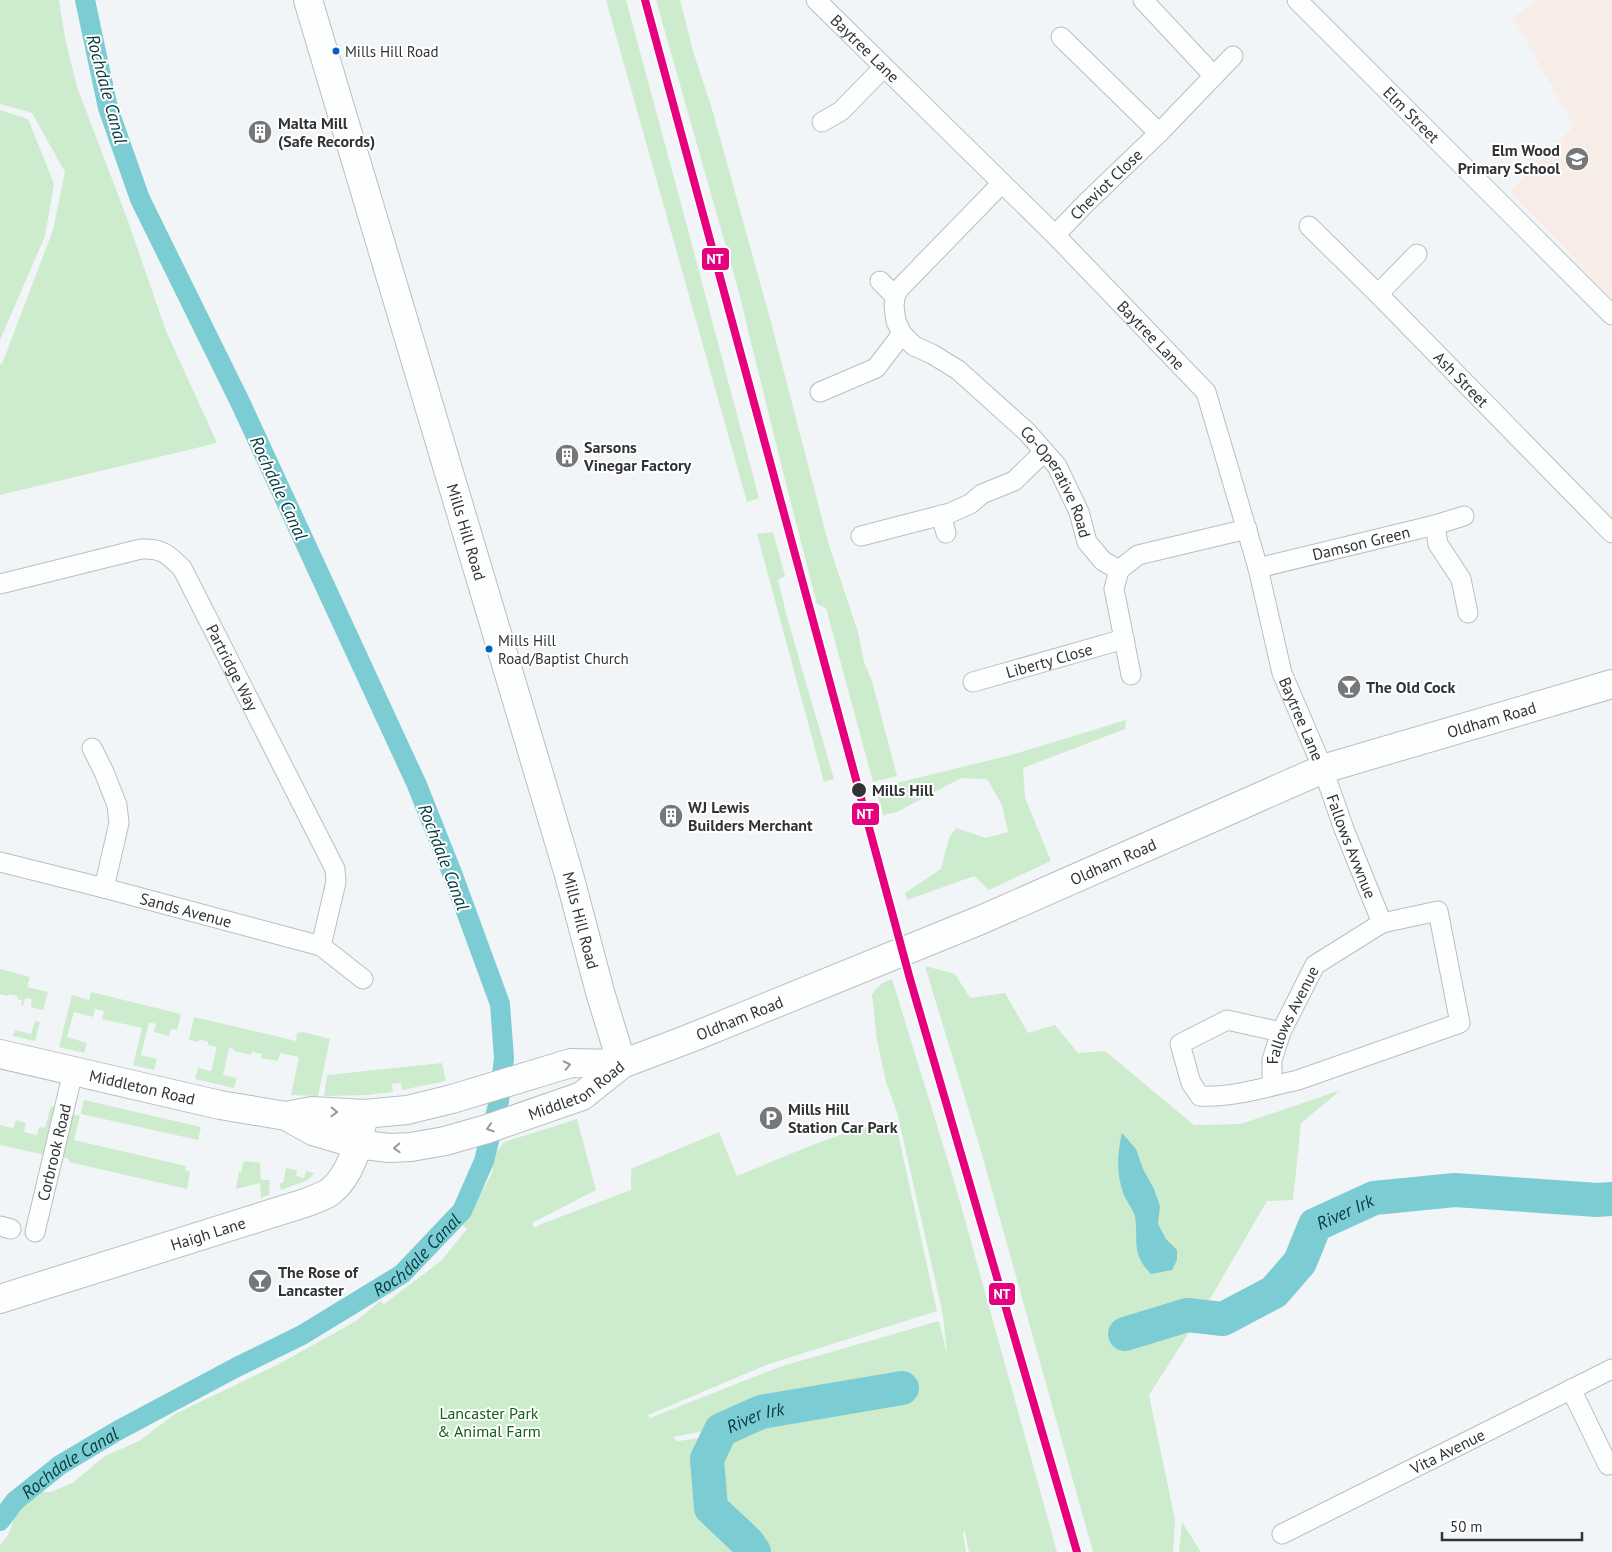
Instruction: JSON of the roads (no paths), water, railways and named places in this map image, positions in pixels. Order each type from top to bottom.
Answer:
[{"type":"main road","name":"Mills Hill Road","points":[[308,0],[569,875],[600,992],[622,1064]]},
{"type":"main road","name":"Oldham Road","points":[[622,1064],[983,919],[1323,769],[1612,684]]},
{"type":"main road","name":"Middleton Road","points":[[0,1054],[220,1105],[286,1116],[312,1111],[364,1114],[407,1110],[452,1099],[571,1064],[622,1064]]},
{"type":"main road","name":"Middleton Road","points":[[286,1116],[312,1132],[357,1144],[389,1148],[411,1147],[446,1141],[582,1096],[622,1064]]},
{"type":"main road","name":"Haigh Lane","points":[[0,1299],[308,1202],[328,1193],[341,1180],[352,1163],[364,1114]]},
{"type":"street","name":"Baytree Lane","points":[[816,0],[1055,235],[1206,392],[1258,568],[1282,674],[1323,769]]},
{"type":"street","points":[[1143,0],[1214,76]]},
{"type":"street","name":"Elm Street","points":[[1297,0],[1612,315]]},
{"type":"street","points":[[1061,37],[1159,133]]},
{"type":"street","name":"Cheviot Close","points":[[1055,235],[1159,133],[1233,56]]},
{"type":"street","points":[[822,122],[840,111],[884,67]]},
{"type":"street","points":[[820,392],[876,368],[902,334],[896,321],[895,296],[899,289],[1002,183]]},
{"type":"street","name":"Ash Street","points":[[1310,226],[1612,533]]},
{"type":"street","points":[[1378,294],[1417,254]]},
{"type":"street","points":[[880,281],[895,296]]},
{"type":"street","name":"Co-Operative Road","points":[[902,334],[914,346],[932,354],[958,370],[1027,432],[1057,466],[1080,512],[1087,542],[1102,561],[1118,570]]},
{"type":"street","points":[[861,536],[941,515],[970,504],[982,494],[1014,480],[1044,452]]},
{"type":"street","points":[[941,515],[946,533]]},
{"type":"street","name":"Damson Green","points":[[1258,568],[1435,525],[1464,516]]},
{"type":"street","points":[[1435,525],[1438,544],[1461,579],[1468,613]]},
{"type":"street","points":[[1131,674],[1114,589],[1118,570],[1138,555],[1247,529]]},
{"type":"street","name":"Partridge Way","points":[[0,584],[141,549],[155,548],[167,553],[182,568],[334,869],[336,882],[321,946]]},
{"type":"street","name":"Liberty Close","points":[[973,682],[1124,639]]},
{"type":"street","points":[[92,748],[104,772],[116,805],[119,824],[104,888]]},
{"type":"street","name":"Fallows Avwnue","points":[[1323,769],[1344,829],[1382,923]]},
{"type":"street","name":"Sands Avenue","points":[[0,862],[321,946],[363,979]]},
{"type":"street","name":"Fallows Avenue","points":[[1438,911],[1460,1023],[1298,1080],[1272,1086],[1272,1060],[1281,1032],[1315,965],[1382,923],[1438,911]]},
{"type":"street","points":[[1272,1086],[1215,1097],[1200,1096],[1191,1083],[1180,1044],[1228,1020],[1281,1032]]},
{"type":"street","name":"Corbrook Road","points":[[35,1232],[73,1072]]},
{"type":"street","name":"Vita Avenue","points":[[1282,1534],[1612,1369]]},
{"type":"street","points":[[1571,1389],[1608,1465]]},
{"type":"water","points":[[1122,1133],[1136,1149],[1143,1169],[1154,1189],[1160,1206],[1158,1224],[1166,1239],[1177,1250],[1177,1260],[1172,1270],[1151,1274],[1140,1259],[1135,1216],[1121,1187],[1118,1157]]},
{"type":"waterway","name":"Rochdale Canal","points":[[0,1521],[15,1501],[60,1465],[117,1431],[235,1368],[302,1335],[402,1274],[462,1211],[484,1161],[499,1101],[504,1058],[500,1004],[452,873],[417,785],[240,402],[140,199],[108,108],[85,0]]},
{"type":"waterway","name":"River Irk","points":[[1125,1334],[1187,1315],[1223,1319],[1274,1292],[1300,1262],[1315,1225],[1374,1198],[1455,1190],[1597,1200],[1612,1199]]},
{"type":"waterway","name":"River Irk","points":[[754,1552],[748,1543],[711,1508],[707,1459],[721,1430],[761,1412],[902,1388]]},
{"type":"place","name":"Mills Hill Road","points":[[336,51]]},
{"type":"place","name":"Malta Mill (Safe Records)","points":[[260,132]]},
{"type":"place","name":"Elm Wood Primary School","points":[[1577,159]]},
{"type":"place","name":"Sarsons Vinegar Factory","points":[[567,456]]},
{"type":"place","name":"Mills Hill Road/Baptist Church","points":[[489,649]]},
{"type":"place","name":"The Old Cock","points":[[1349,687]]},
{"type":"place","name":"Mills Hill","points":[[859,790]]},
{"type":"place","name":"WJ Lewis Builders Merchant","points":[[671,816]]},
{"type":"place","name":"Mills Hill Station Car Park","points":[[771,1118]]},
{"type":"place","name":"The Rose of Lancaster","points":[[260,1281]]},
{"type":"park label","name":"Lancaster Park & Animal Farm","points":[[489,1422]]}]
